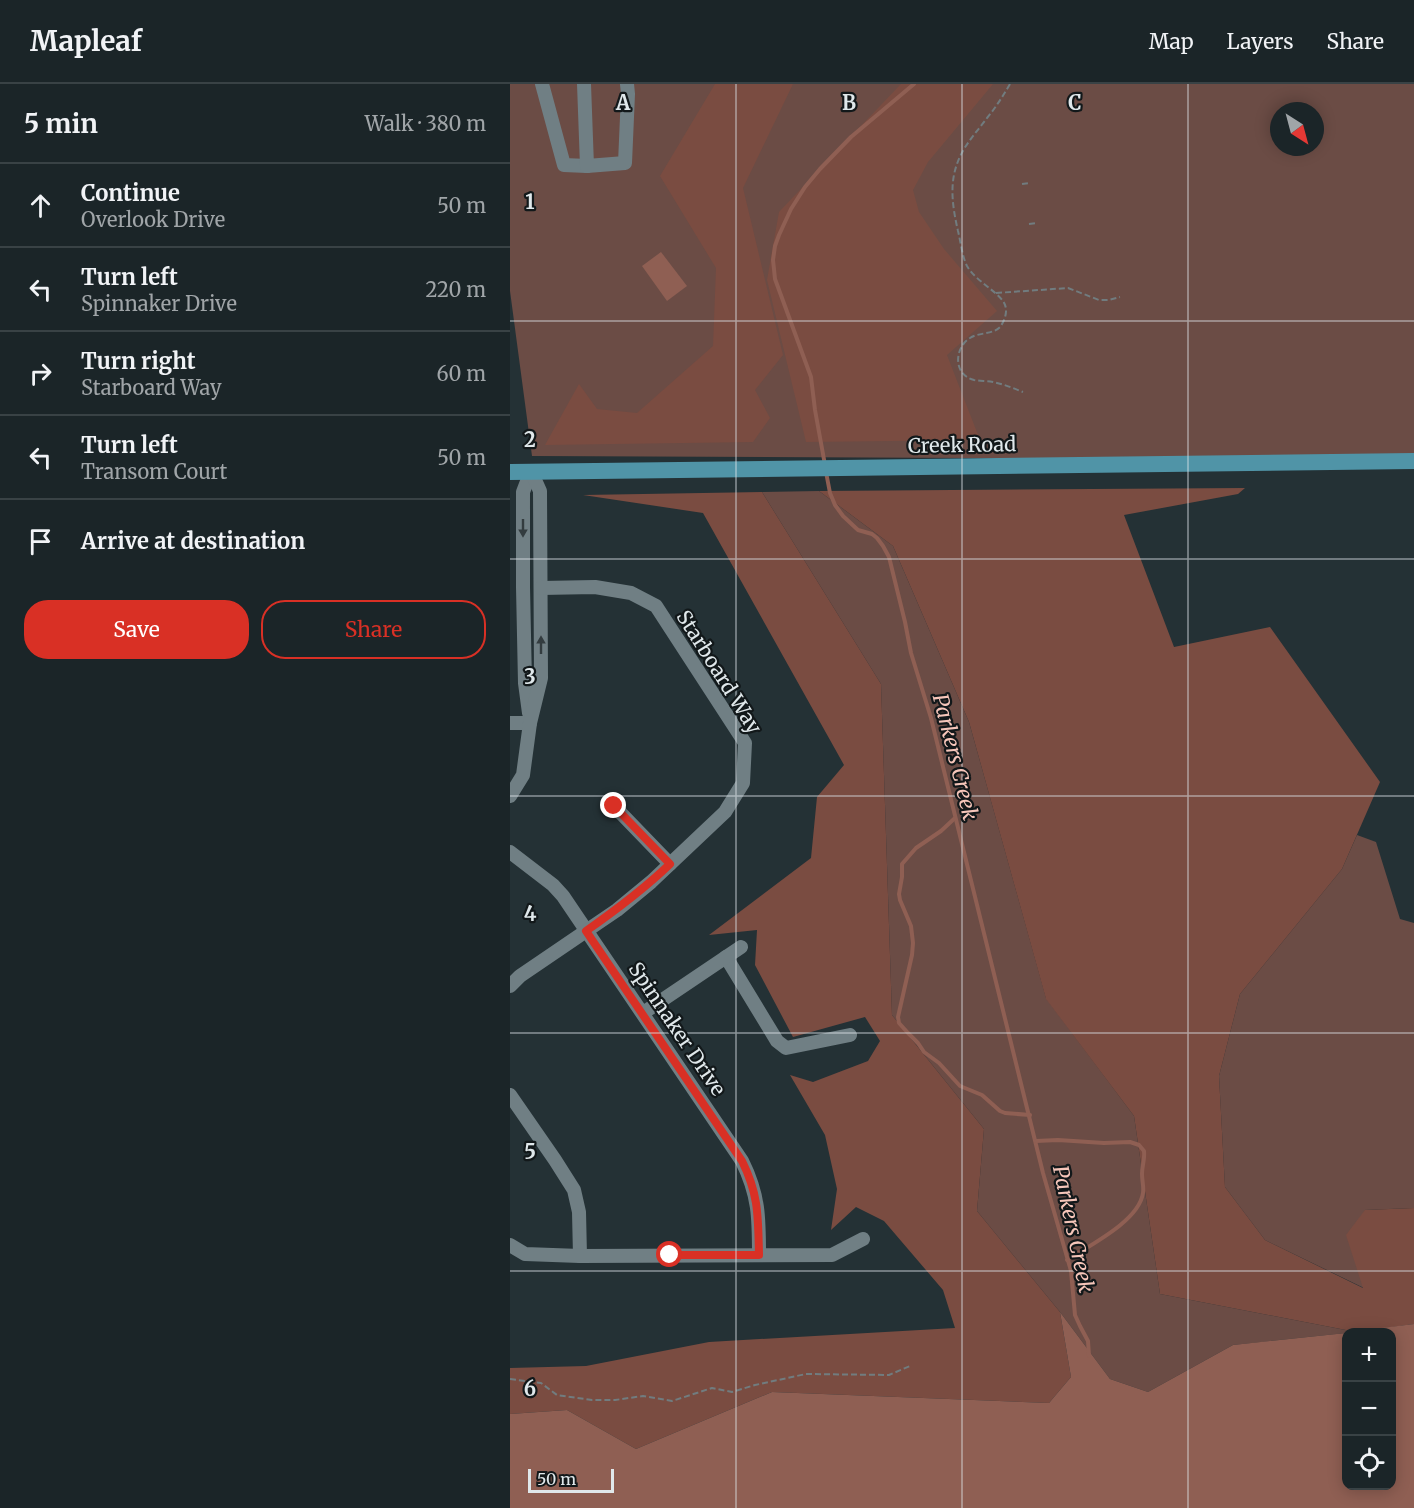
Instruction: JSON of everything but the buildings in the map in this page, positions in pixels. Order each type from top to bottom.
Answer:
[{"type":"main road","name":"Creek Road","points":[[510,472],[1414,460]]},
{"type":"street","points":[[542,84],[564,165],[587,166],[625,163],[627,84]]},
{"type":"street","points":[[584,84],[587,166]]},
{"type":"street","points":[[530,723],[516,587],[523,492],[531,471]]},
{"type":"street","points":[[510,796],[523,775],[530,723],[541,678],[540,491],[531,471]]},
{"type":"street","name":"Starboard Way","points":[[510,986],[520,976],[617,910],[651,882],[725,812],[743,783],[745,743],[656,606],[631,593],[595,587],[541,588]]},
{"type":"street","points":[[510,723],[530,723]]},
{"type":"street","points":[[614,806],[670,864]]},
{"type":"street","name":"Spinnaker Drive","points":[[510,852],[553,885],[563,896],[742,1161],[751,1178],[758,1207],[759,1255]]},
{"type":"street","points":[[643,1013],[741,947]]},
{"type":"street","points":[[726,957],[777,1041],[786,1048],[850,1035]]},
{"type":"street","points":[[510,1095],[574,1190],[579,1212],[580,1256]]},
{"type":"street","points":[[510,1245],[525,1254],[580,1256],[832,1255],[863,1239]]},
{"type":"path","points":[[1010,84],[1000,102],[963,151],[957,163],[953,188],[954,218],[965,261],[975,277],[1005,305],[1005,317],[1002,324],[993,331],[973,336],[967,340],[960,351],[958,363],[962,372],[973,380],[1004,384],[1023,392]]},
{"type":"path","points":[[1022,183],[1029,183]]},
{"type":"path","points":[[1029,224],[1037,224]]},
{"type":"path","points":[[994,293],[1068,288],[1099,300],[1120,297]]},
{"type":"path","points":[[510,1379],[541,1383],[557,1395],[591,1400],[615,1400],[643,1396],[672,1401],[712,1388],[732,1392],[806,1374],[889,1375],[910,1366]]},
{"type":"shaded area","points":[[510,84],[1414,84],[1414,460],[532,456],[510,291]]},
{"type":"shaded area","points":[[715,84],[793,84],[743,188],[783,355],[755,390],[770,418],[753,442],[545,445],[579,384],[597,409],[637,413],[713,346],[716,268],[660,176]]},
{"type":"shaded area","points":[[901,84],[993,84],[928,162],[913,190],[919,212],[944,249],[997,311],[947,355],[980,440],[806,442],[767,280],[779,212]]},
{"type":"shaded area","points":[[661,252],[687,286],[667,301],[642,266]]},
{"type":"shaded area","points":[[1245,488],[1238,494],[1124,515],[1174,647],[1270,627],[1380,782],[1342,869],[1240,994],[1219,1076],[1225,1187],[1265,1240],[1363,1288],[1346,1235],[1365,1210],[1414,1208],[1414,1324],[1385,1328],[1342,1329],[1160,1294],[1134,1116],[1046,999],[969,722],[893,546],[819,491]]},
{"type":"shaded area","points":[[819,491],[893,546],[969,722],[1046,998],[1134,1116],[1160,1294],[1342,1329],[1342,1333],[1233,1345],[1148,1392],[1110,1379],[1060,1312],[977,1211],[984,1129],[892,1015],[881,684],[762,492]]},
{"type":"shaded area","points":[[762,492],[881,684],[892,1015],[984,1129],[977,1211],[1060,1312],[1071,1377],[1049,1403],[772,1392],[636,1449],[567,1410],[510,1414],[510,1368],[586,1366],[709,1342],[955,1328],[943,1290],[884,1221],[856,1207],[831,1230],[837,1189],[825,1135],[790,1075],[813,1082],[868,1061],[880,1041],[865,1017],[793,1037],[755,965],[757,930],[709,935],[811,858],[817,797],[844,765],[703,513],[583,495]]},
{"type":"shaded area","points":[[1357,835],[1376,842],[1400,919],[1414,923],[1414,1208],[1365,1210],[1364,1288],[1265,1240],[1225,1187],[1219,1076],[1240,994],[1342,869]]},
{"type":"shaded area","points":[[1060,1312],[1110,1379],[1148,1392],[1233,1345],[1342,1333],[1342,1490],[1396,1490],[1396,1328],[1382,1328],[1414,1324],[1414,1508],[510,1508],[510,1414],[567,1410],[636,1449],[772,1392],[1049,1403],[1071,1377]]},
{"type":"waterway","name":"Parkers Creek","points":[[825,465],[811,377],[775,279],[773,260],[775,246],[791,209],[820,169],[851,137],[914,84]]},
{"type":"waterway","name":"Parkers Creek","points":[[826,472],[830,493],[843,516],[858,530],[877,538],[889,557],[911,653],[931,718],[1043,1173],[1071,1271],[1075,1315],[1088,1341],[1089,1356]]},
{"type":"waterway","points":[[955,818],[916,848],[902,864],[899,894],[911,926],[913,943],[898,1017],[899,1023],[924,1052],[939,1063],[960,1086],[982,1095],[1000,1111],[1030,1115]]},
{"type":"waterway","points":[[1036,1141],[1130,1142],[1139,1145],[1144,1151],[1143,1193],[1133,1213],[1100,1240],[1067,1260]]},
{"type":"route","points":[[614,806],[670,864],[617,910],[586,931],[742,1161],[751,1178],[758,1207],[759,1255],[670,1255]]}]
